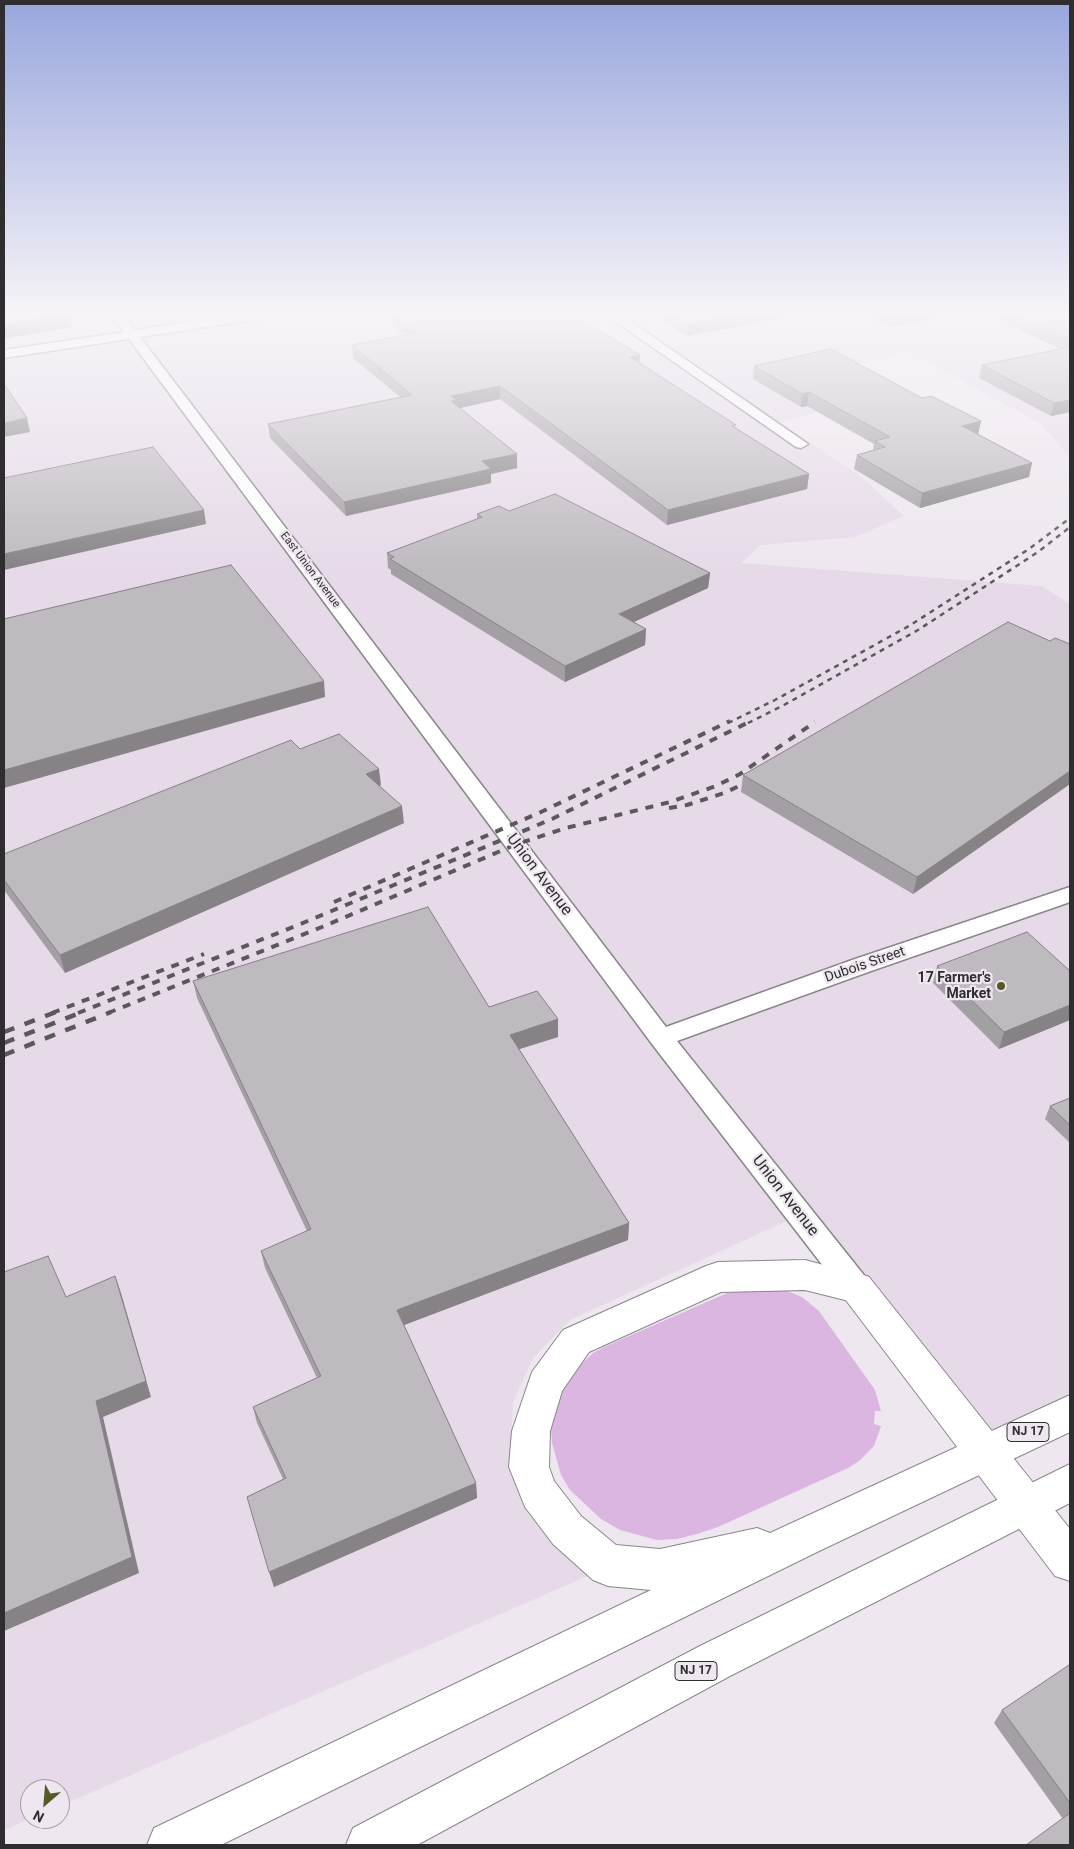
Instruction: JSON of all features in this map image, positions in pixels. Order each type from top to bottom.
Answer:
[{"type":"main road","points":[[803,1538],[660,1570],[608,1565],[567,1530],[539,1493],[529,1467],[532,1431],[545,1384],[576,1341],[718,1277],[805,1275],[857,1288]]},
{"type":"main road","name":"Union Avenue","points":[[857,1288],[1070,1561]]},
{"type":"main road","name":"NJ 17","points":[[171,1845],[803,1538],[985,1451],[1070,1413]]},
{"type":"main road","name":"NJ 17","points":[[370,1845],[714,1661],[1070,1483]]},
{"type":"street","name":"East Union Avenue","points":[[179,398],[505,828]]},
{"type":"street","points":[[734,398],[801,444]]},
{"type":"street","name":"Union Avenue","points":[[505,828],[661,1038],[857,1288]]},
{"type":"street","name":"Dubois Street","points":[[661,1038],[863,965],[1070,894]]},
{"type":"shaded area","points":[[4,398],[884,398],[779,422],[862,477],[904,516],[855,537],[761,545],[741,563],[1042,586],[1070,604],[1070,1404],[985,1451],[791,1219],[570,1320],[533,1358],[513,1402],[511,1446],[599,1571],[70,1802],[70,1779],[20,1779],[20,1823],[4,1830]]},
{"type":"shaded area","points":[[994,398],[1070,398],[1070,458],[1041,424]]},
{"type":"shaded area","points":[[780,1288],[802,1297],[819,1311],[875,1390],[881,1411],[875,1411],[874,1424],[881,1426],[874,1446],[859,1461],[848,1468],[718,1527],[697,1534],[677,1539],[657,1540],[620,1530],[601,1519],[570,1490],[561,1475],[552,1443],[553,1415],[561,1389],[577,1368],[593,1353],[604,1347],[734,1290]]},
{"type":"building","points":[[4,398],[14,398],[27,418],[4,423]]},
{"type":"building","points":[[396,398],[454,398],[456,400],[451,401],[517,454],[482,461],[491,469],[344,502],[268,424]]},
{"type":"building","points":[[517,398],[694,398],[736,425],[732,426],[809,474],[668,510]]},
{"type":"building","points":[[820,398],[936,398],[981,421],[962,426],[1032,463],[922,493],[857,455],[885,447],[875,441],[890,437]]},
{"type":"building","points":[[1045,398],[1070,398],[1070,400],[1054,403]]},
{"type":"building","points":[[153,447],[204,510],[4,554],[4,478]]},
{"type":"building","points":[[555,494],[710,573],[619,614],[646,629],[565,666],[390,559],[394,557],[387,553],[482,517],[477,514],[499,506],[509,511]]},
{"type":"building","points":[[231,565],[324,681],[4,770],[4,619]]},
{"type":"building","points":[[1008,622],[1050,641],[1055,638],[1070,644],[1070,771],[917,877],[743,775]]},
{"type":"building","points":[[339,734],[379,769],[366,774],[402,806],[60,955],[4,880],[4,854],[291,740],[300,749]]},
{"type":"building","points":[[428,907],[489,1007],[537,991],[558,1019],[510,1035],[629,1223],[397,1310],[476,1483],[269,1572],[247,1497],[286,1478],[253,1407],[321,1376],[261,1251],[311,1229],[193,981]]},
{"type":"building","points":[[1027,932],[1070,971],[1070,1005],[1004,1032],[937,966]]},
{"type":"building","points":[[1070,1098],[1070,1125],[1050,1106]]},
{"type":"building","points":[[48,1256],[66,1297],[115,1276],[146,1381],[96,1401],[132,1557],[4,1613],[4,1272]]},
{"type":"building","points":[[1069,1665],[1070,1667],[1070,1803],[1002,1710]]},
{"type":"building","points":[[1070,1813],[1070,1845],[1026,1845]]},
{"type":"railway","points":[[728,723],[775,700],[909,626],[1029,549],[1070,518]]},
{"type":"railway","points":[[748,723],[918,630],[1038,552],[1070,527]]},
{"type":"railway","points":[[334,902],[541,812],[730,721]]},
{"type":"railway","points":[[78,1013],[298,925],[552,819],[751,721]]},
{"type":"railway","points":[[108,1013],[322,927],[517,844],[566,828],[670,802],[716,786],[740,774],[815,722]]},
{"type":"railway","points":[[669,808],[687,805],[724,793],[754,779]]},
{"type":"railway","points":[[52,1013],[204,954]]},
{"type":"railway","points":[[4,1032],[56,1012]]},
{"type":"railway","points":[[4,1043],[82,1012]]},
{"type":"railway","points":[[4,1055],[111,1012]]},
{"type":"place","name":"17 Farmer's Market","points":[[1001,986]]}]
